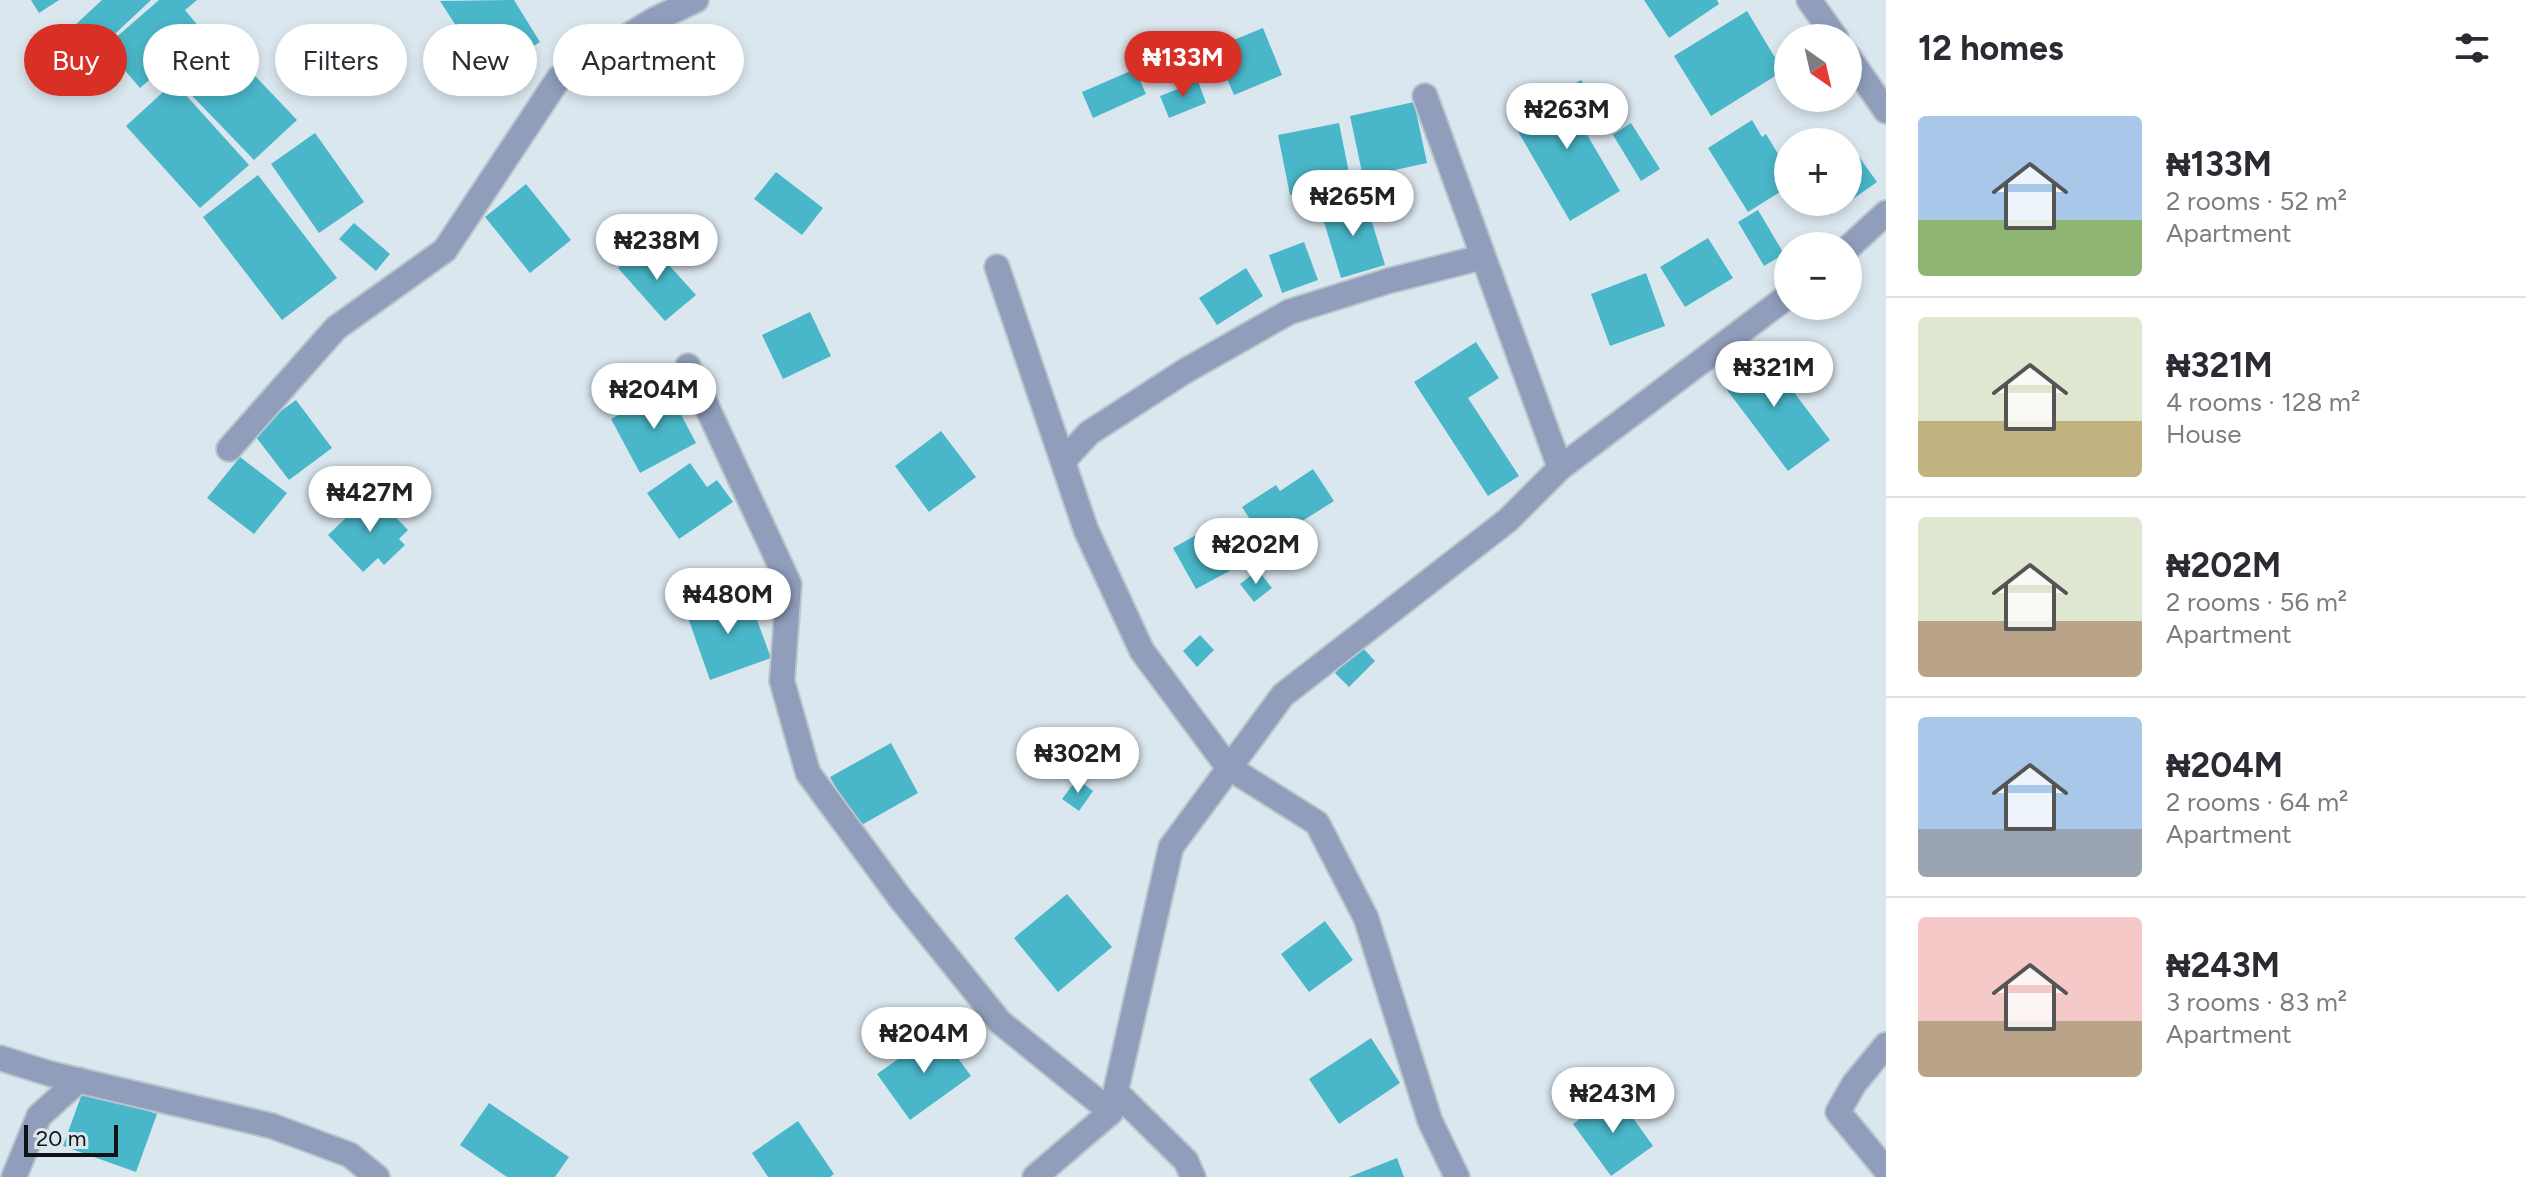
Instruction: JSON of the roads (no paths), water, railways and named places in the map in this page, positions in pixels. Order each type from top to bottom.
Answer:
[{"type":"street","points":[[229,449],[336,328],[445,250],[559,78],[654,20],[696,0]]},
{"type":"street","points":[[1809,0],[1826,24]]},
{"type":"street","points":[[1862,76],[1886,111]]},
{"type":"street","points":[[1425,96],[1560,468]]},
{"type":"street","points":[[1862,235],[1886,213]]},
{"type":"street","points":[[1063,461],[1089,433],[1185,371],[1289,312],[1388,281],[1483,257]]},
{"type":"street","points":[[997,267],[1086,530],[1142,651],[1228,767],[1317,823],[1366,918],[1430,1121],[1457,1177]]},
{"type":"street","points":[[1035,1177],[1113,1102],[1171,847],[1283,695],[1508,520],[1560,468],[1774,307]]},
{"type":"street","points":[[688,366],[789,584],[782,681],[808,773],[900,898],[1000,1022],[1113,1102],[1186,1161],[1193,1177]]},
{"type":"street","points":[[1886,1045],[1854,1084],[1838,1112],[1886,1170]]},
{"type":"street","points":[[0,1058],[272,1126],[350,1155],[377,1177]]},
{"type":"street","points":[[14,1177],[39,1116],[79,1080]]}]
